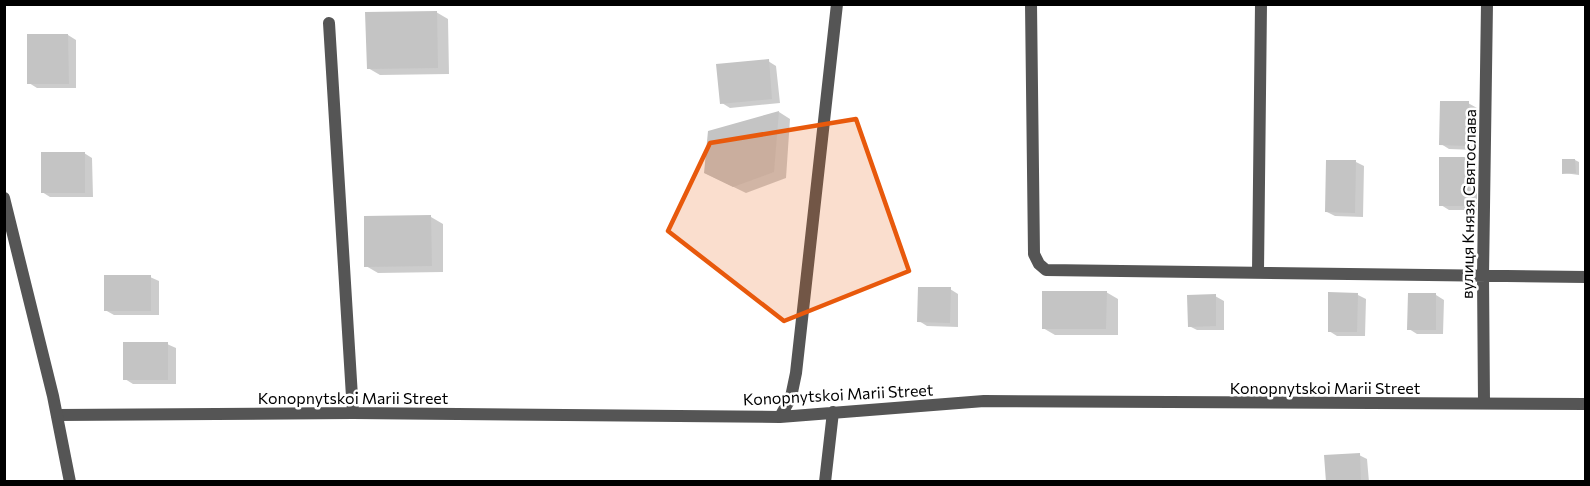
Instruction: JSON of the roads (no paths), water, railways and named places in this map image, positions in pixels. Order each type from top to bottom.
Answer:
[{"type":"street","points":[[780,417],[791,397],[796,374],[837,4]]},
{"type":"street","points":[[1031,4],[1034,254],[1039,264],[1046,270],[1586,277]]},
{"type":"street","points":[[1258,271],[1261,4]]},
{"type":"street","name":"вулиця Князя Святослава","points":[[1484,403],[1483,275],[1487,4]]},
{"type":"street","points":[[329,24],[353,413]]},
{"type":"street","points":[[4,198],[57,415],[70,482]]},
{"type":"street","name":"Konopnytskoi Marii Street","points":[[57,415],[353,413],[780,417],[984,401],[1586,404]]},
{"type":"street","points":[[825,482],[833,412]]}]
